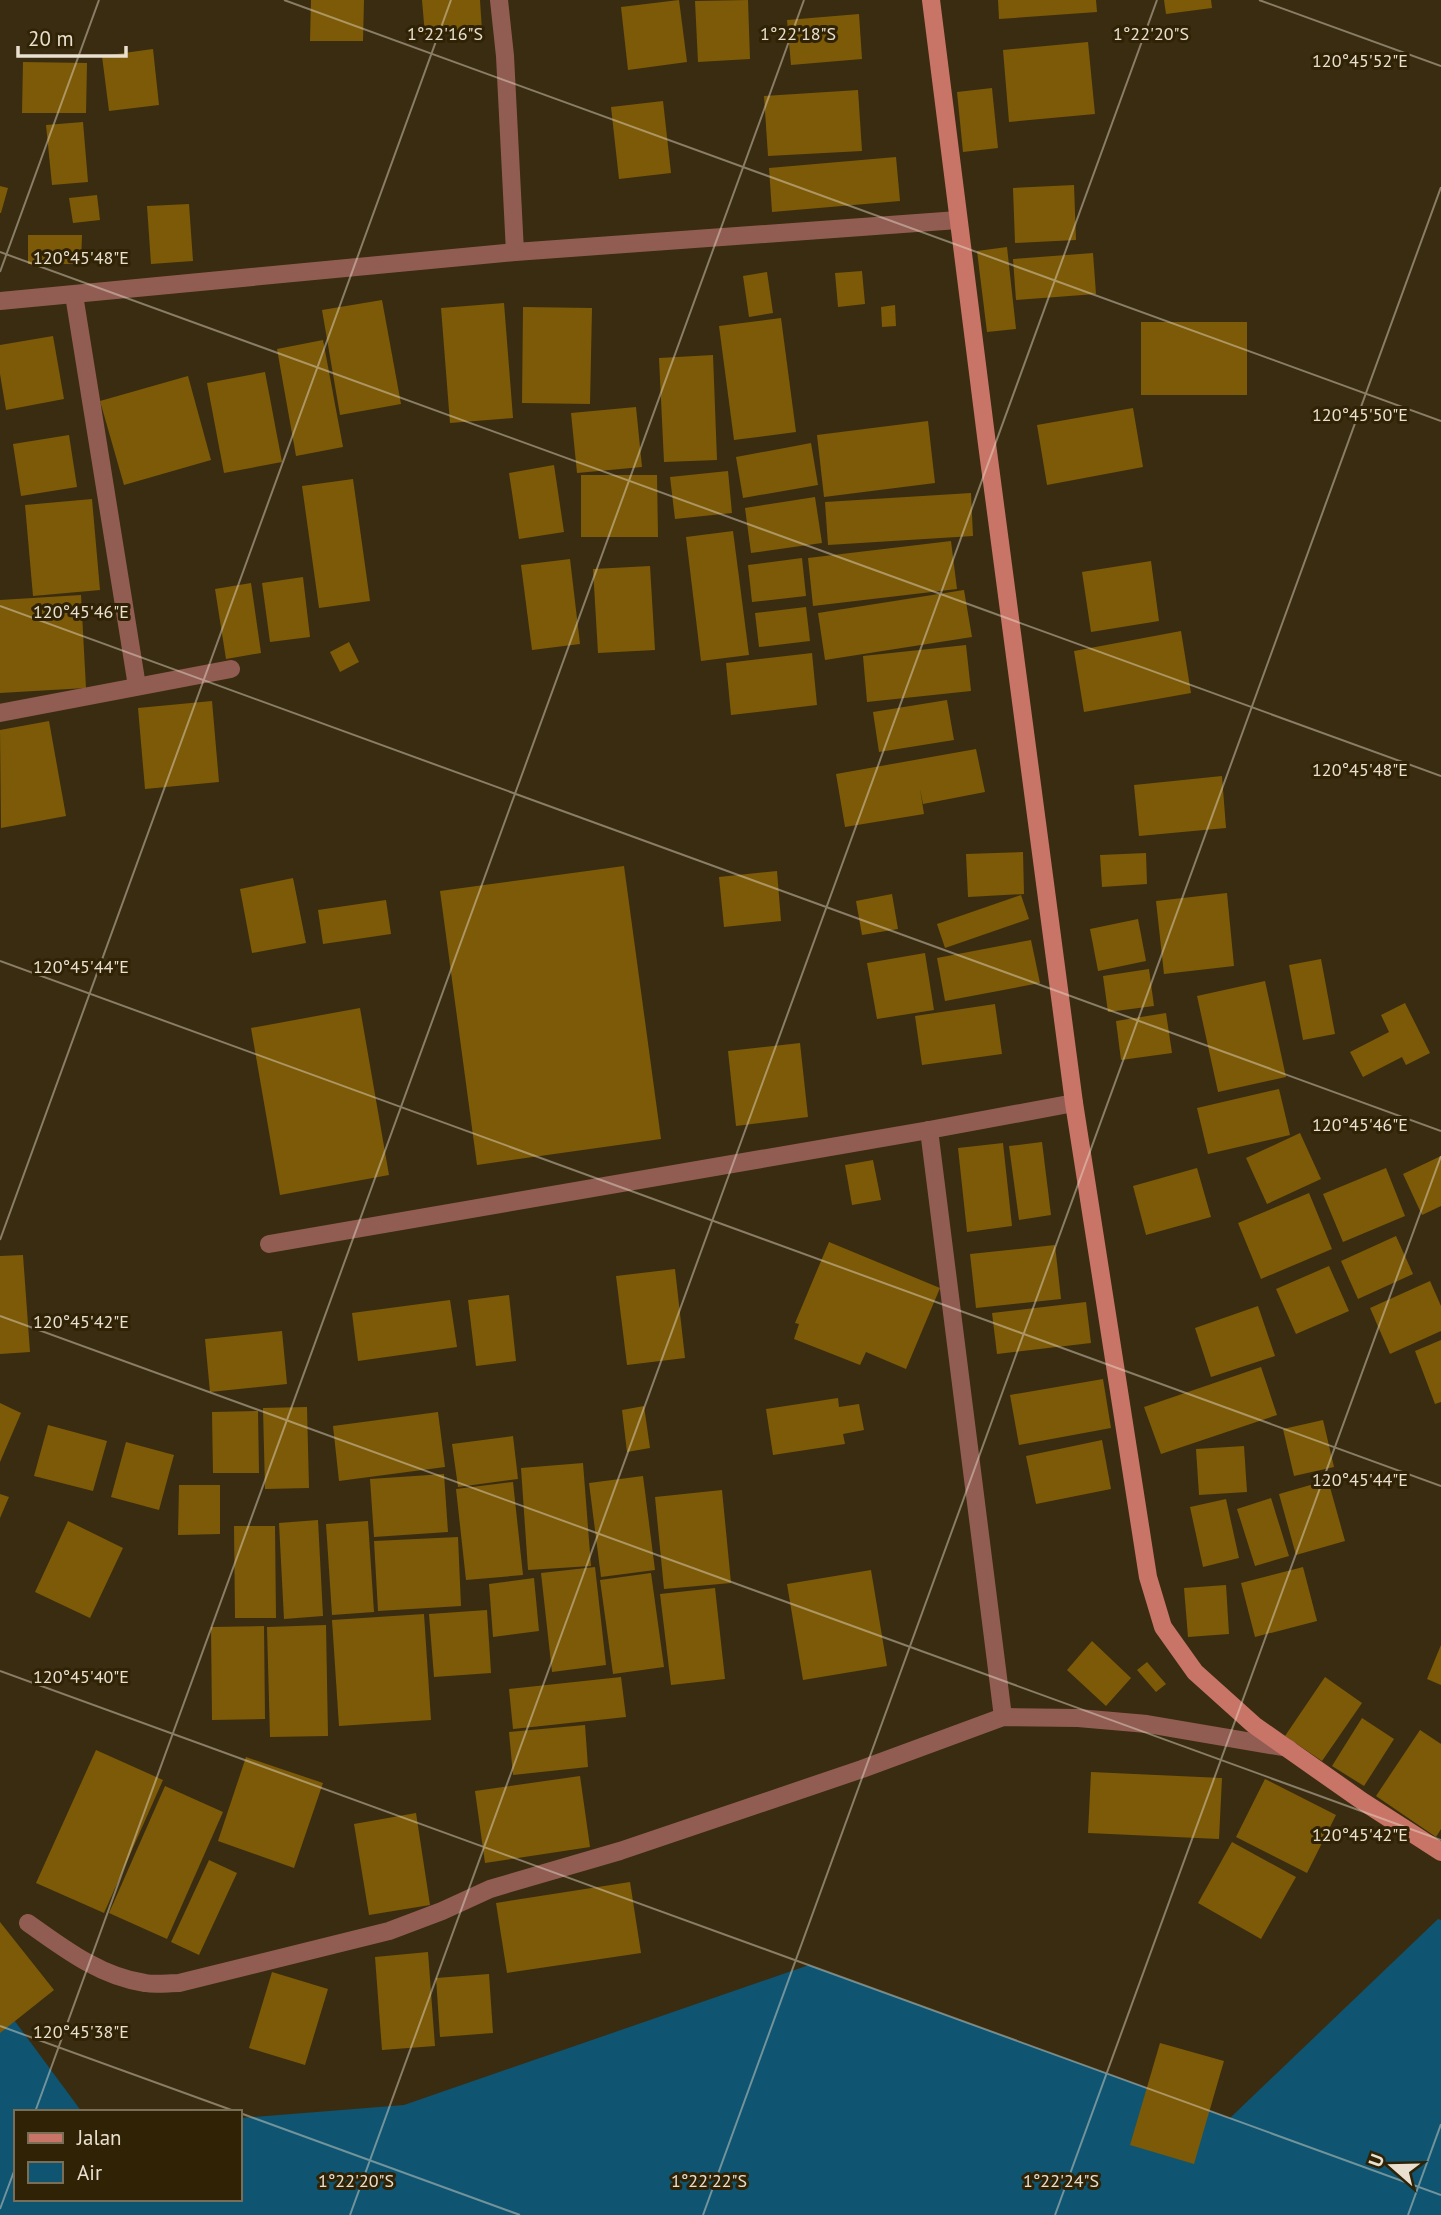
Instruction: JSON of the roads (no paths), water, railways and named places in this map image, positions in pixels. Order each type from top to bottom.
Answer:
[{"type":"main road","points":[[932,0],[958,220],[1073,1103],[1148,1577],[1163,1627],[1195,1672],[1254,1725],[1362,1801],[1441,1852]]},
{"type":"street","points":[[499,0],[505,56],[515,252]]},
{"type":"street","points":[[0,301],[515,252],[958,220]]},
{"type":"street","points":[[74,295],[137,685]]},
{"type":"street","points":[[0,713],[231,669]]},
{"type":"street","points":[[269,1244],[1073,1103]]},
{"type":"street","points":[[929,1130],[1003,1717]]},
{"type":"street","points":[[27,1923],[72,1954],[126,1979],[148,1984],[179,1983],[389,1931],[442,1912],[490,1889],[620,1851],[862,1769],[1003,1717],[1078,1718],[1147,1724],[1288,1748]]},
{"type":"water","points":[[1438,1919],[1441,1920],[1441,2215],[0,2215],[0,2001],[81,2110],[14,2110],[14,2201],[242,2201],[242,2118],[404,2105],[809,1965],[1230,2118]]}]
